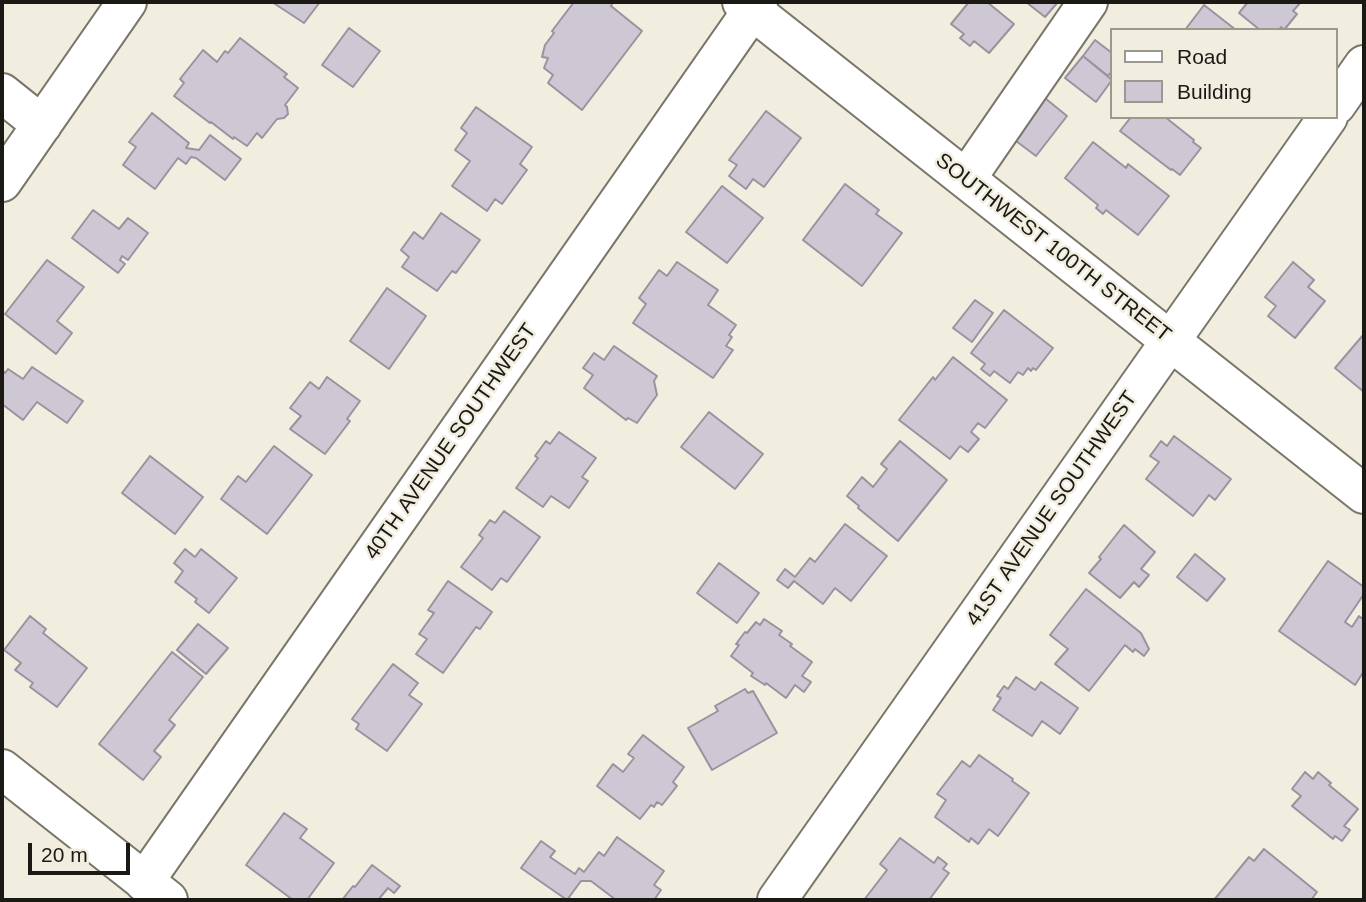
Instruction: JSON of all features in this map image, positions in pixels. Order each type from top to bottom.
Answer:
[{"type":"street","points":[[2,182],[127,2]]},
{"type":"street","points":[[966,179],[1088,2]]},
{"type":"street","name":"SOUTHWEST 100TH STREET","points":[[751,4],[966,179],[1364,494]]},
{"type":"street","name":"40TH AVENUE SOUTHWEST","points":[[156,891],[751,4]]},
{"type":"street","points":[[1338,102],[1364,65]]},
{"type":"street","points":[[2,93],[42,125]]},
{"type":"street","name":"41ST AVENUE SOUTHWEST","points":[[777,900],[1327,119]]},
{"type":"street","points":[[2,769],[156,891]]},
{"type":"building","points":[[272,2],[320,2],[304,23]]},
{"type":"building","points":[[574,2],[613,2],[611,6],[642,31],[582,110],[548,83],[553,75],[544,68],[548,58],[542,57],[545,45],[554,33],[552,31]]},
{"type":"building","points":[[969,2],[987,2],[1014,24],[989,53],[974,41],[970,46],[960,38],[964,34],[951,24]]},
{"type":"building","points":[[1026,2],[1058,2],[1045,17]]},
{"type":"building","points":[[1248,2],[1301,2],[1293,11],[1297,14],[1286,28],[1258,28],[1239,13]]},
{"type":"building","points":[[1204,5],[1233,28],[1187,28]]},
{"type":"building","points":[[349,28],[380,51],[353,87],[322,65]]},
{"type":"building","points":[[240,38],[287,74],[284,77],[298,88],[285,105],[288,114],[277,119],[262,138],[257,133],[247,146],[234,137],[233,139],[174,96],[184,83],[180,79],[203,50],[217,62]]},
{"type":"building","points":[[1095,40],[1110,51],[1110,74],[1108,76],[1083,56]]},
{"type":"building","points":[[1083,56],[1110,78],[1110,83],[1096,102],[1065,78]]},
{"type":"building","points":[[1040,94],[1067,116],[1036,156],[1008,135]]},
{"type":"building","points":[[476,107],[532,147],[520,164],[527,170],[502,204],[495,199],[487,211],[452,186],[470,161],[455,150],[467,133],[461,128]]},
{"type":"building","points":[[766,111],[801,138],[764,187],[753,179],[746,189],[729,176],[737,165],[729,160]]},
{"type":"building","points":[[152,113],[189,143],[186,148],[199,150],[210,135],[241,159],[225,180],[196,158],[191,157],[186,164],[178,158],[155,189],[123,165],[136,147],[129,142]]},
{"type":"building","points":[[1129,119],[1168,119],[1201,148],[1180,175],[1120,131]]},
{"type":"building","points":[[1093,142],[1126,168],[1128,164],[1169,196],[1138,235],[1106,210],[1103,214],[1096,208],[1098,205],[1065,178]]},
{"type":"building","points":[[845,184],[879,210],[876,214],[902,233],[862,286],[803,240]]},
{"type":"building","points":[[722,186],[763,218],[727,263],[686,232]]},
{"type":"building","points":[[93,210],[119,229],[128,218],[148,233],[128,260],[122,256],[120,260],[125,264],[118,273],[72,238]]},
{"type":"building","points":[[441,213],[480,240],[456,273],[452,271],[437,291],[402,267],[409,257],[401,250],[414,232],[423,239]]},
{"type":"building","points":[[47,260],[84,287],[57,321],[72,333],[56,354],[5,314]]},
{"type":"building","points":[[677,262],[718,290],[708,305],[736,325],[726,346],[733,350],[713,378],[633,323],[646,304],[639,298],[659,270],[667,276]]},
{"type":"building","points":[[1293,262],[1314,280],[1308,287],[1325,301],[1295,338],[1268,316],[1276,306],[1265,297]]},
{"type":"building","points":[[387,288],[426,316],[389,369],[350,341]]},
{"type":"building","points":[[975,300],[993,313],[972,342],[953,328]]},
{"type":"building","points":[[1004,310],[1053,348],[1036,370],[1033,368],[1031,371],[1028,368],[1023,375],[1018,372],[1010,383],[994,371],[990,376],[981,369],[985,364],[971,353]]},
{"type":"building","points":[[1364,334],[1364,392],[1335,368]]},
{"type":"building","points":[[614,346],[657,376],[654,381],[657,395],[637,423],[628,418],[626,420],[584,388],[593,375],[583,368],[594,353],[604,360]]},
{"type":"building","points":[[953,357],[1007,400],[985,428],[978,423],[971,432],[979,439],[968,452],[960,446],[950,459],[899,420],[933,377],[935,380]]},
{"type":"building","points":[[32,367],[83,401],[67,423],[37,402],[23,420],[2,404],[2,370],[5,373],[8,369],[23,379]]},
{"type":"building","points":[[327,377],[360,401],[347,419],[350,421],[325,454],[290,429],[301,416],[290,408],[310,382],[319,389]]},
{"type":"building","points":[[709,412],[763,454],[735,489],[681,447]]},
{"type":"building","points":[[559,432],[596,458],[582,477],[588,481],[569,508],[551,496],[543,507],[516,488],[538,458],[535,456],[546,441],[550,444]]},
{"type":"building","points":[[1174,436],[1231,479],[1215,500],[1209,495],[1193,516],[1146,479],[1159,462],[1150,456],[1161,441],[1167,446]]},
{"type":"building","points":[[900,441],[947,480],[898,541],[847,496],[862,477],[873,487],[887,469],[881,464]]},
{"type":"building","points":[[274,446],[312,475],[267,534],[221,499],[238,476],[246,482]]},
{"type":"building","points":[[150,456],[203,497],[175,534],[122,493]]},
{"type":"building","points":[[504,511],[540,537],[507,582],[501,578],[492,590],[461,567],[483,538],[479,535],[490,520],[495,523]]},
{"type":"building","points":[[845,524],[887,556],[851,601],[835,588],[823,604],[794,581],[788,588],[777,580],[785,569],[795,577],[810,558],[815,562]]},
{"type":"building","points":[[1124,525],[1155,552],[1141,569],[1149,575],[1139,587],[1134,582],[1120,598],[1089,573]]},
{"type":"building","points":[[185,549],[195,557],[201,549],[237,578],[209,613],[195,602],[197,599],[175,582],[183,571],[174,563]]},
{"type":"building","points":[[1195,554],[1225,579],[1207,601],[1177,577]]},
{"type":"building","points":[[1328,561],[1364,587],[1364,594],[1345,622],[1352,627],[1359,616],[1364,620],[1364,671],[1355,685],[1279,631]]},
{"type":"building","points":[[719,563],[759,593],[737,623],[697,593]]},
{"type":"building","points":[[448,581],[492,612],[480,629],[476,627],[443,673],[416,654],[427,639],[419,634],[434,613],[428,610]]},
{"type":"building","points":[[1086,589],[1141,633],[1149,649],[1144,656],[1125,645],[1089,691],[1055,664],[1068,649],[1050,635]]},
{"type":"building","points":[[30,616],[46,629],[43,633],[87,668],[57,707],[30,687],[33,683],[15,670],[21,663],[4,650]]},
{"type":"building","points":[[764,619],[782,631],[779,635],[812,662],[802,676],[811,682],[804,692],[795,685],[786,698],[751,676],[753,673],[731,656],[745,632],[756,622],[760,625]]},
{"type":"building","points":[[198,624],[228,648],[206,674],[177,650]]},
{"type":"building","points":[[172,652],[203,677],[169,720],[175,725],[154,751],[161,757],[143,780],[99,744]]},
{"type":"building","points":[[393,664],[418,683],[409,695],[422,704],[387,751],[356,729],[359,724],[352,719]]},
{"type":"building","points":[[1016,677],[1035,690],[1041,682],[1078,708],[1060,734],[1042,721],[1032,736],[993,710],[1001,698],[997,696],[1004,686],[1008,689]]},
{"type":"building","points":[[745,689],[748,693],[753,691],[777,733],[712,770],[688,728],[718,711],[715,706]]},
{"type":"building","points":[[643,735],[684,767],[673,782],[677,786],[662,805],[657,802],[654,807],[651,805],[640,819],[597,786],[613,764],[623,772],[634,758],[628,754]]},
{"type":"building","points":[[979,755],[1029,793],[998,836],[989,829],[978,844],[971,838],[969,842],[935,817],[946,800],[937,794],[962,761],[970,767]]},
{"type":"building","points":[[1305,772],[1313,779],[1318,772],[1358,809],[1344,826],[1350,830],[1342,841],[1335,836],[1333,839],[1292,806],[1301,796],[1292,789]]},
{"type":"building","points":[[284,813],[307,829],[300,838],[334,863],[307,900],[293,900],[246,865]]},
{"type":"building","points":[[617,837],[664,871],[654,885],[661,890],[654,900],[616,900],[591,881],[581,881],[567,900],[521,868],[541,841],[555,851],[550,857],[575,874],[579,868],[584,872],[599,852],[604,856]]},
{"type":"building","points":[[900,838],[934,863],[938,857],[947,864],[943,869],[949,873],[929,900],[864,900],[887,870],[880,864]]},
{"type":"building","points":[[1264,849],[1317,892],[1311,900],[1214,900],[1249,857],[1254,861]]},
{"type":"building","points":[[372,865],[400,886],[394,893],[388,888],[378,900],[342,900],[353,886],[355,887]]}]
